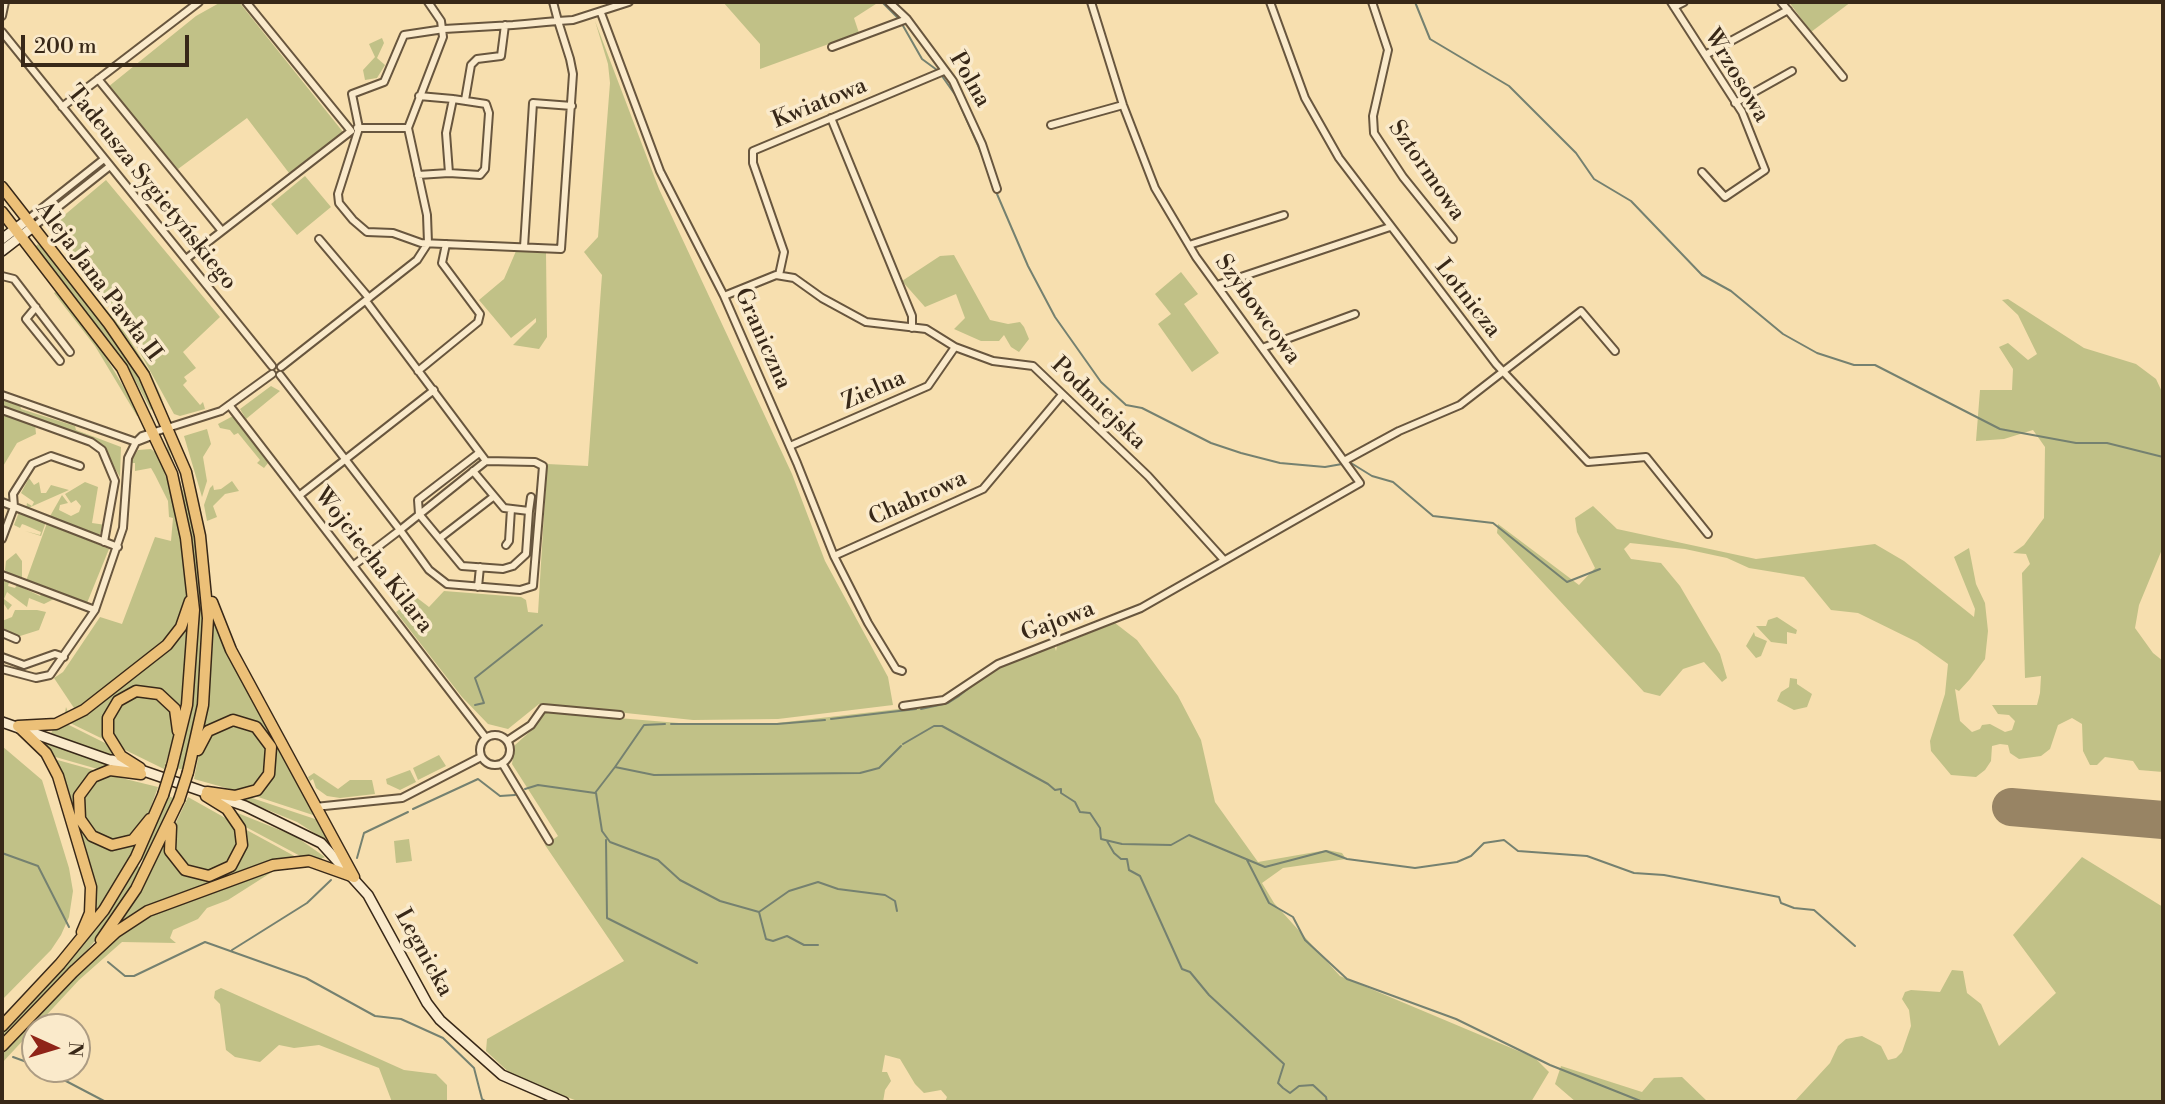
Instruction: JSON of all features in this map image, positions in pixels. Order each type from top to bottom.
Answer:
[{"type":"main road","name":"Aleja Jana Pawła II","points":[[2,187],[109,324],[144,374],[169,429],[191,492],[207,586],[206,677],[188,772]]},
{"type":"main road","name":"Aleja Jana Pawła II","points":[[2,212],[122,368],[156,434],[181,510],[194,610],[191,676],[183,730],[172,766]]},
{"type":"main road","points":[[2,251],[30,223]]},
{"type":"main road","points":[[2,239],[18,233]]},
{"type":"main road","points":[[18,726],[56,724],[76,715],[167,645],[187,615],[191,576]]},
{"type":"main road","points":[[207,586],[226,641],[354,877]]},
{"type":"main road","points":[[2,1026],[96,922],[121,884],[148,833],[172,766],[179,729],[176,709],[162,695],[139,690],[118,701],[109,714],[107,727],[115,749],[140,771]]},
{"type":"main road","points":[[240,720],[262,732],[272,757],[269,774],[263,784],[253,792],[240,796],[206,794],[231,813],[242,836],[241,849],[234,863],[223,872],[209,876],[185,870],[170,851],[169,835],[188,772],[206,733],[216,725],[240,720]]},
{"type":"main road","name":"Legnicka","points":[[2,722],[206,794],[311,837],[354,877],[375,905],[425,999],[440,1020],[502,1076],[564,1102]]},
{"type":"main road","points":[[18,726],[43,749],[54,764],[91,887],[91,909],[86,925],[60,964]]},
{"type":"main road","points":[[140,771],[110,770],[89,780],[81,792],[79,805],[81,823],[89,833],[108,844],[130,841],[148,822],[163,795]]},
{"type":"main road","points":[[72,973],[131,897],[179,800]]},
{"type":"main road","points":[[2,1046],[72,973],[116,932],[148,911],[274,865],[309,861],[354,877]]},
{"type":"street","points":[[2,16],[5,2]]},
{"type":"street","points":[[62,107],[199,2]]},
{"type":"street","points":[[246,2],[351,131]]},
{"type":"street","points":[[271,374],[272,366],[281,367],[417,260],[428,243],[429,229],[408,128],[441,47],[444,29],[428,2]]},
{"type":"street","points":[[553,2],[558,21],[573,74],[561,249],[428,243],[393,233],[367,232],[339,203],[338,194],[359,128],[352,94],[384,82],[404,35],[444,29],[558,21],[601,13],[629,2]]},
{"type":"street","name":"Polna","points":[[890,2],[907,19],[962,98],[997,189]]},
{"type":"street","name":"Szybowcowa","points":[[1091,2],[1123,105],[1155,188],[1189,245],[1360,483],[1224,560]]},
{"type":"street","name":"Lotnicza","points":[[1270,2],[1305,98],[1339,159],[1501,370],[1588,461],[1646,457],[1708,534]]},
{"type":"street","name":"Sztormowa","points":[[1372,2],[1388,50],[1373,116],[1374,133],[1403,177],[1453,239]]},
{"type":"street","points":[[1673,5],[1684,2]]},
{"type":"street","points":[[1781,2],[1843,77]]},
{"type":"street","name":"Wrzosowa","points":[[1673,5],[1707,54],[1747,121],[1765,170],[1727,197],[1721,195],[1702,172]]},
{"type":"street","points":[[1707,54],[1788,10]]},
{"type":"street","name":"Graniczna","points":[[601,13],[660,171],[724,296],[790,446],[834,556],[868,623],[896,669],[902,671]]},
{"type":"street","points":[[832,47],[907,19]]},
{"type":"street","points":[[465,100],[471,65],[477,59],[500,56],[505,25]]},
{"type":"street","name":"Tadeusza Sygietyńskiego","points":[[2,33],[272,366]]},
{"type":"street","name":"Kwiatowa","points":[[779,275],[784,252],[752,163],[753,151],[944,71]]},
{"type":"street","points":[[1735,103],[1792,71]]},
{"type":"street","points":[[98,79],[222,231]]},
{"type":"street","points":[[418,175],[480,175],[485,169],[488,108],[486,104],[465,100],[419,96]]},
{"type":"street","points":[[449,173],[446,133],[453,99]]},
{"type":"street","points":[[524,247],[533,103],[572,106]]},
{"type":"street","points":[[1051,125],[1123,105]]},
{"type":"street","points":[[831,118],[912,316],[912,328]]},
{"type":"street","points":[[186,259],[351,131],[359,128],[408,128]]},
{"type":"street","points":[[30,223],[104,159]]},
{"type":"street","points":[[30,223],[110,166]]},
{"type":"street","points":[[1189,245],[1284,215]]},
{"type":"street","points":[[1217,285],[1390,227]]},
{"type":"street","points":[[319,239],[486,461]]},
{"type":"street","points":[[416,368],[478,322],[480,314],[442,263],[446,244]]},
{"type":"street","points":[[724,296],[779,275]]},
{"type":"street","name":"Podmiejska","points":[[779,275],[794,278],[822,298],[866,322],[935,333],[956,347],[1009,365],[1033,366],[1148,476],[1224,560]]},
{"type":"street","points":[[2,276],[14,279],[70,352]]},
{"type":"street","points":[[36,307],[28,315],[28,322],[60,360]]},
{"type":"street","points":[[1344,461],[1399,431],[1460,405],[1501,370],[1581,311],[1615,351]]},
{"type":"street","points":[[1262,348],[1355,314]]},
{"type":"street","name":"Zielna","points":[[790,446],[928,386],[956,347]]},
{"type":"street","points":[[281,367],[280,375],[400,530],[429,570],[443,583],[520,590],[533,586],[543,466],[535,462],[486,461],[400,530],[354,565]]},
{"type":"street","points":[[140,440],[230,406],[271,374],[280,375]]},
{"type":"street","points":[[300,495],[434,390]]},
{"type":"street","points":[[2,395],[140,440],[162,450]]},
{"type":"street","name":"Chabrowa","points":[[834,556],[983,489],[1062,396]]},
{"type":"street","name":"Wojciecha Kilara","points":[[230,406],[486,738]]},
{"type":"street","points":[[2,410],[91,442],[102,450],[115,481],[104,542]]},
{"type":"street","points":[[2,669],[41,678],[54,672],[95,610],[124,528],[128,458],[149,420]]},
{"type":"street","points":[[479,453],[418,500],[419,514],[462,566],[513,566],[526,554],[531,497]]},
{"type":"street","points":[[2,539],[14,507],[13,494],[38,459],[51,456],[79,466]]},
{"type":"street","points":[[473,471],[504,508],[530,511]]},
{"type":"street","points":[[440,538],[493,497]]},
{"type":"street","points":[[2,502],[118,547]]},
{"type":"street","points":[[506,545],[509,541],[511,509]]},
{"type":"street","name":"Gajowa","points":[[903,706],[944,700],[998,664],[1134,612],[1224,560]]},
{"type":"street","points":[[478,587],[480,568]]},
{"type":"street","points":[[2,575],[95,610]]},
{"type":"street","points":[[2,633],[16,639]]},
{"type":"street","points":[[2,657],[24,665],[55,654],[64,657]]},
{"type":"street","points":[[508,741],[531,725],[544,708],[620,715]]},
{"type":"street","points":[[495,734],[508,741],[509,756],[502,763],[488,764],[481,757],[481,744],[486,738],[495,734]]},
{"type":"street","points":[[315,807],[402,798],[481,757]]},
{"type":"street","points":[[502,763],[549,841]]},
{"type":"street","points":[[321,819],[331,807]]},
{"type":"green space","points":[[221,2],[239,2],[343,132],[289,173],[247,118],[178,169],[108,87],[196,16]]},
{"type":"green space","points":[[723,2],[879,2],[854,18],[859,33],[760,69],[760,44]]},
{"type":"green space","points":[[1789,2],[1851,2],[1811,32]]},
{"type":"green space","points":[[595,21],[659,189],[792,474],[825,561],[888,677],[893,705],[778,719],[693,720],[539,704],[508,729],[488,724],[462,697],[396,612],[416,597],[429,607],[444,591],[521,597],[526,600],[528,612],[538,613],[547,464],[588,466],[602,275],[584,252],[598,237],[610,83],[608,64]]},
{"type":"green space","points":[[382,38],[384,43],[377,58],[385,65],[377,78],[365,80],[363,70],[375,57],[369,44]]},
{"type":"green space","points":[[305,176],[331,207],[297,235],[271,204]]},
{"type":"green space","points":[[106,180],[220,317],[183,352],[196,368],[184,377],[187,381],[183,385],[200,405],[203,402],[205,409],[180,416],[174,414],[129,333],[48,229]]},
{"type":"green space","points":[[48,237],[126,334],[150,372],[164,403],[141,361]]},
{"type":"green space","points":[[38,244],[75,286],[123,350],[155,407],[151,410],[124,360],[35,247]]},
{"type":"green space","points":[[516,251],[546,253],[547,337],[539,349],[513,345],[536,322],[536,318],[511,338],[479,300],[504,279]]},
{"type":"green space","points":[[954,255],[990,320],[1008,324],[1020,322],[1024,327],[1029,339],[1019,352],[1011,347],[1004,335],[999,341],[981,341],[954,329],[965,318],[956,294],[925,307],[902,281],[940,256]]},
{"type":"green space","points":[[1181,272],[1198,294],[1184,304],[1219,353],[1192,372],[1158,324],[1171,314],[1155,294]]},
{"type":"green space","points":[[57,291],[93,335],[140,415],[137,416],[95,346],[54,293]]},
{"type":"green space","points":[[2008,299],[2084,348],[2136,364],[2156,379],[2163,394],[2163,547],[2139,605],[2135,628],[2153,653],[2163,661],[2163,772],[2139,770],[2133,761],[2105,757],[2097,765],[2090,765],[2083,751],[2082,724],[2072,718],[2058,725],[2050,749],[2041,756],[2019,759],[2010,753],[2008,745],[2000,744],[1992,746],[1991,761],[1976,777],[1951,775],[1931,751],[1930,741],[1945,694],[1948,664],[1917,642],[1858,613],[1831,610],[1804,577],[1749,568],[1727,558],[1685,549],[1630,543],[1624,549],[1631,559],[1661,563],[1680,586],[1720,654],[1727,678],[1722,682],[1704,662],[1683,669],[1660,696],[1644,692],[1497,533],[1498,524],[1579,585],[1595,568],[1577,532],[1575,518],[1593,506],[1617,529],[1756,559],[1875,544],[1904,561],[1974,617],[1975,609],[1954,557],[1969,548],[1976,584],[1985,603],[1988,631],[1985,659],[1959,691],[1955,689],[1960,721],[1972,732],[1980,729],[1982,725],[1990,724],[2005,732],[2012,730],[2015,721],[2009,715],[1998,714],[1992,705],[2037,705],[2040,693],[2041,676],[2025,678],[2022,573],[2030,564],[2026,554],[2013,553],[2024,545],[2044,518],[2045,447],[2033,430],[2004,439],[1976,441],[1980,390],[2012,390],[2013,369],[1999,347],[2008,343],[2028,360],[2037,354],[2018,315],[2002,300]]},
{"type":"green space","points":[[271,386],[280,391],[246,419],[240,409]]},
{"type":"green space","points":[[2,398],[20,404],[21,409],[75,426],[76,430],[121,447],[120,477],[103,448],[2,408]]},
{"type":"green space","points":[[2,412],[35,424],[36,434],[17,443],[2,468]]},
{"type":"green space","points":[[233,416],[268,463],[264,468],[257,463],[260,460],[238,433],[234,435],[230,430],[220,428],[218,424]]},
{"type":"green space","points":[[207,429],[211,444],[203,457],[207,481],[202,497],[184,436]]},
{"type":"green space","points":[[166,441],[197,532],[205,618],[199,705],[184,770],[176,768],[195,676],[197,610]]},
{"type":"green space","points":[[151,449],[158,455],[177,507],[188,599],[171,638],[83,707],[64,718],[66,707],[68,712],[74,708],[54,678],[63,672],[100,617],[122,624],[155,537],[171,541],[173,518],[169,517],[168,501],[155,475],[151,468],[135,471],[135,463],[130,463],[138,450]]},
{"type":"green space","points":[[29,478],[34,485],[39,482],[41,493],[46,493],[51,485],[69,490],[26,509],[27,503],[32,506],[34,502],[21,493]]},
{"type":"green space","points":[[232,481],[239,491],[225,494],[213,506],[217,517],[207,521],[204,505],[210,488],[213,485],[214,490],[221,489]]},
{"type":"green space","points":[[85,482],[98,487],[92,523],[106,525],[99,535],[49,518],[62,495],[68,503],[60,505],[59,510],[71,516],[79,512],[81,506],[76,500],[71,503],[65,494]]},
{"type":"green space","points":[[19,512],[46,522],[41,536],[25,531],[40,535],[41,532],[25,525],[22,524],[20,528],[14,525]]},
{"type":"green space","points":[[47,523],[109,549],[87,603],[26,581]]},
{"type":"green space","points":[[16,553],[22,561],[22,579],[8,574],[5,570],[6,561]]},
{"type":"green space","points":[[2,577],[10,580],[8,586],[15,588],[17,585],[40,596],[42,592],[56,598],[44,604],[29,598],[27,607],[7,592],[4,599],[12,605],[8,610],[2,601]]},
{"type":"green space","points":[[15,610],[46,612],[39,630],[17,637],[2,627],[2,621],[12,617]]},
{"type":"green space","points":[[213,617],[316,816],[252,795],[272,775],[275,764],[269,737],[257,724],[244,718],[228,718],[215,723],[201,735],[208,691]]},
{"type":"green space","points":[[1777,617],[1797,630],[1796,634],[1787,632],[1787,644],[1771,642],[1756,626],[1766,626],[1768,620]]},
{"type":"green space","points":[[189,622],[182,715],[156,690],[116,699],[107,741],[68,722]]},
{"type":"green space","points":[[1115,623],[1137,640],[1178,696],[1201,740],[1215,802],[1258,862],[1327,850],[1342,853],[1346,859],[1283,868],[1262,883],[1274,903],[1340,976],[1535,1058],[1549,1072],[1531,1102],[945,1102],[947,1097],[941,1090],[924,1093],[915,1084],[900,1059],[885,1055],[882,1072],[887,1072],[891,1081],[885,1090],[883,1102],[580,1102],[514,1077],[486,1051],[487,1039],[624,961],[545,845],[558,836],[512,764],[515,745],[534,728],[545,712],[691,724],[777,723],[934,705],[956,696],[1007,662],[1054,644],[1056,651],[1057,646]]},
{"type":"green space","points":[[1754,632],[1755,636],[1767,641],[1761,656],[1756,658],[1746,646]]},
{"type":"green space","points":[[1790,678],[1797,679],[1797,684],[1812,694],[1807,707],[1794,710],[1777,701],[1781,692],[1789,687]]},
{"type":"green space","points":[[145,693],[168,703],[177,725],[164,769],[115,745],[110,722],[122,700]]},
{"type":"green space","points":[[65,723],[109,745],[117,758],[51,733],[54,728]]},
{"type":"green space","points":[[225,724],[247,725],[268,748],[264,779],[244,793],[194,779],[200,748],[208,735]]},
{"type":"green space","points":[[45,740],[114,765],[101,770],[52,756],[44,746]]},
{"type":"green space","points":[[2,746],[42,780],[69,868],[73,891],[69,917],[61,935],[51,950],[2,1000]]},
{"type":"green space","points":[[439,755],[446,766],[418,780],[413,768]]},
{"type":"green space","points":[[54,759],[97,771],[76,800],[94,841],[139,839],[134,855],[93,919],[94,902]]},
{"type":"green space","points":[[410,770],[416,782],[400,790],[387,784],[386,779]]},
{"type":"green space","points":[[314,773],[338,789],[350,780],[372,780],[375,794],[340,798],[327,796],[316,788],[313,779],[310,781],[308,777]]},
{"type":"green space","points":[[105,774],[158,787],[144,826],[125,840],[104,840],[85,825],[82,797],[88,785]]},
{"type":"green space","points":[[167,796],[174,798],[147,862],[139,858]]},
{"type":"green space","points":[[188,797],[236,824],[240,836],[234,859],[212,873],[191,870],[175,854],[174,827]]},
{"type":"green space","points":[[249,797],[318,820],[330,843],[297,822],[241,799]]},
{"type":"green space","points":[[235,812],[295,836],[325,857],[319,860],[304,858],[242,825]]},
{"type":"green space","points":[[243,828],[298,858],[281,860],[114,930],[165,841],[188,875],[229,871]]},
{"type":"green space","points":[[409,839],[412,861],[396,863],[394,841]]},
{"type":"green space","points":[[2082,857],[2163,907],[2163,1102],[1794,1102],[1830,1063],[1838,1046],[1846,1039],[1862,1036],[1881,1046],[1888,1060],[1896,1058],[1902,1052],[1911,1026],[1909,1010],[1902,999],[1905,992],[1940,992],[1952,970],[1963,971],[1967,993],[1981,1004],[1999,1046],[2056,993],[2013,935]]},
{"type":"green space","points":[[309,864],[272,872],[228,900],[207,908],[198,919],[173,930],[170,938],[176,943],[122,942],[79,980],[48,1013],[39,1013],[112,939],[149,914],[274,868]]},
{"type":"green space","points":[[136,865],[143,869],[108,925],[70,971],[30,1013],[21,1013],[21,1022],[2,1042],[2,1030]]},
{"type":"green space","points":[[221,988],[404,1070],[436,1074],[447,1085],[447,1102],[392,1102],[379,1068],[319,1045],[294,1048],[279,1045],[260,1062],[235,1057],[226,1050],[220,1004],[214,998],[215,991]]},
{"type":"green space","points":[[21,1031],[21,1043],[2,1063],[2,1050]]},
{"type":"green space","points":[[1561,1066],[1642,1092],[1654,1078],[1682,1077],[1708,1102],[1576,1102],[1555,1084]]},
{"type":"waterway","points":[[882,2],[898,18]]},
{"type":"waterway","points":[[1415,2],[1430,39],[1509,86],[1576,153],[1594,179],[1631,201],[1702,275],[1731,291],[1783,334],[1817,353],[1854,365],[1875,365],[2000,429],[2076,443],[2107,443],[2163,457]]},
{"type":"waterway","points":[[902,24],[922,59],[937,70]]},
{"type":"waterway","points":[[942,76],[956,96],[984,159]]},
{"type":"waterway","points":[[997,194],[1028,266],[1055,317],[1101,382],[1126,405],[1142,408],[1211,443],[1241,453],[1280,463],[1325,467],[1342,464]]},
{"type":"waterway","points":[[1351,463],[1372,476],[1393,482],[1433,516],[1493,523],[1567,582],[1600,569]]},
{"type":"waterway","points":[[475,705],[484,703],[475,678],[542,625]]},
{"type":"waterway","points":[[996,669],[1006,664]]},
{"type":"waterway","points":[[960,695],[979,680]]},
{"type":"waterway","points":[[921,709],[948,703],[959,696]]},
{"type":"waterway","points":[[831,719],[916,709]]},
{"type":"waterway","points":[[671,724],[777,724],[825,720]]},
{"type":"waterway","points":[[615,767],[644,725],[665,724]]},
{"type":"waterway","points":[[903,744],[934,726],[942,726],[1055,790],[1061,789],[1061,793],[1075,802],[1080,812],[1090,813],[1100,828],[1101,839],[1122,844],[1171,845],[1189,835],[1265,867],[1326,851],[1347,859],[1415,868],[1457,862],[1471,856],[1484,843],[1504,840],[1518,851],[1587,856],[1634,873],[1664,875],[1779,897],[1781,903],[1794,908],[1814,910],[1855,946]]},
{"type":"waterway","points":[[525,789],[538,785],[595,793],[615,767],[654,775],[860,773],[879,768],[901,746]]},
{"type":"waterway","points":[[413,809],[478,779],[500,796],[515,795]]},
{"type":"waterway","points":[[596,793],[602,831],[610,842],[658,860],[680,880],[720,901],[759,912],[789,891],[818,882],[838,889],[885,895],[895,901],[897,911]]},
{"type":"waterway","points":[[357,858],[364,833],[408,812]]},
{"type":"waterway","points":[[606,840],[607,918],[697,963]]},
{"type":"waterway","points":[[1107,841],[1114,853],[1121,859],[1127,859],[1129,870],[1140,876],[1182,969],[1190,972],[1209,995],[1284,1064],[1278,1083],[1290,1093],[1299,1086],[1313,1085],[1326,1097],[1327,1102]]},
{"type":"waterway","points":[[2,853],[38,866],[69,927]]},
{"type":"waterway","points":[[1247,860],[1269,903],[1293,917],[1305,940],[1347,979],[1456,1019],[1550,1065],[1643,1102]]},
{"type":"waterway","points":[[232,950],[307,903],[331,880]]},
{"type":"waterway","points":[[759,912],[766,939],[773,941],[787,936],[804,945],[818,945]]},
{"type":"waterway","points":[[108,962],[125,976],[134,976],[205,942],[306,978],[375,1016],[401,1019],[443,1038],[474,1068],[482,1099],[487,1102]]},
{"type":"waterway","points":[[13,1057],[21,1060]]},
{"type":"waterway","points":[[70,1083],[106,1102]]},
{"type":"runway","points":[[2011,807],[2163,820]]}]
